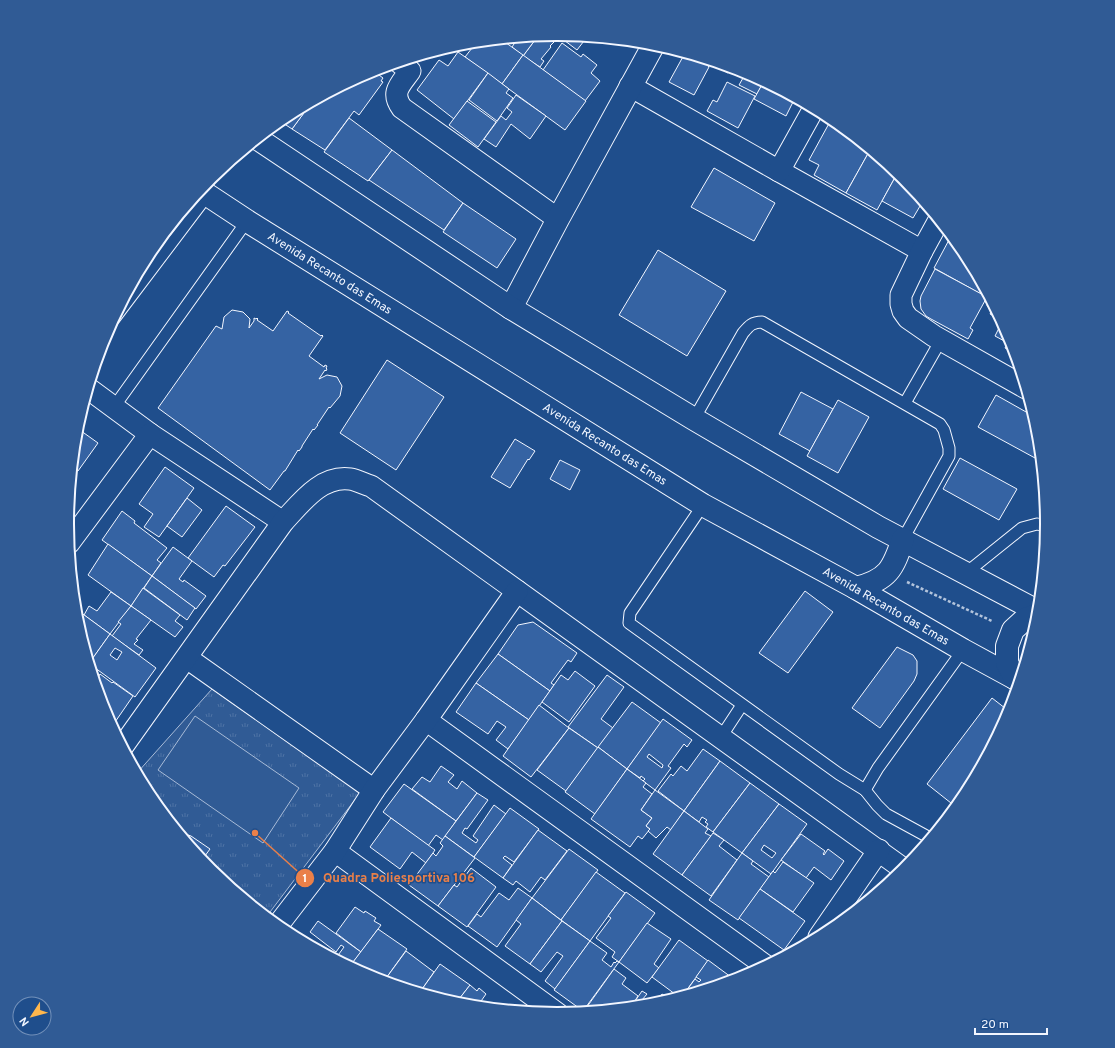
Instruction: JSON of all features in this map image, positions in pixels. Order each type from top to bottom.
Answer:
[{"type":"main road","points":[[511,308],[651,50]]},
{"type":"main road","points":[[262,142],[511,308],[694,419],[878,527],[1032,609]]},
{"type":"main road","name":"Avenida Recanto das Emas","points":[[205,194],[703,504],[856,588],[1015,679]]},
{"type":"main road","points":[[856,588],[877,581],[886,573],[895,562],[903,539]]},
{"type":"main road","points":[[1016,677],[1008,663],[1006,646],[1013,630],[1025,619],[1031,616]]},
{"type":"street","points":[[409,65],[396,94],[398,103],[402,108],[558,219]]},
{"type":"street","points":[[630,86],[922,251]]},
{"type":"street","points":[[779,171],[811,113]]},
{"type":"street","points":[[936,225],[901,295],[901,304],[908,318],[941,340],[1020,384]]},
{"type":"street","points":[[93,392],[150,434],[284,522]]},
{"type":"street","points":[[75,535],[150,434]]},
{"type":"street","points":[[126,742],[284,522],[313,491],[331,480],[350,479],[371,486],[899,866]]},
{"type":"street","points":[[281,920],[334,851],[374,790],[426,720],[517,591]]},
{"type":"street","points":[[187,658],[374,790]]},
{"type":"street","points":[[426,720],[760,962]]},
{"type":"street","points":[[827,925],[879,850]]},
{"type":"street","points":[[334,851],[548,1007]]},
{"type":"lane","points":[[135,290],[197,202]]},
{"type":"lane","points":[[114,407],[247,221]]},
{"type":"lane","points":[[694,419],[743,333],[754,322],[762,322],[905,403],[940,424],[944,430],[949,448],[949,456],[903,539]]},
{"type":"lane","points":[[905,403],[941,340]]},
{"type":"lane","points":[[703,504],[630,613],[629,623],[839,774],[865,790],[886,814],[926,836]]},
{"type":"lane","points":[[966,573],[1022,528],[1040,525]]},
{"type":"lane","points":[[865,790],[878,768],[963,650]]},
{"type":"lane","points":[[721,737],[742,705]]},
{"type":"path","points":[[886,573],[1013,630]]},
{"type":"green space","points":[[212,689],[360,793],[270,912],[216,866],[194,842],[174,818],[141,768]]},
{"type":"shaded area","points":[[195,716],[299,788],[263,843],[158,770]]},
{"type":"building","points":[[555,41],[541,59],[544,61],[540,67],[523,56],[534,42]]},
{"type":"building","points":[[566,41],[583,42],[577,50]]},
{"type":"building","points":[[534,42],[523,56],[512,47],[515,43]]},
{"type":"building","points":[[562,43],[581,57],[583,54],[597,65],[591,73],[600,81],[585,101],[543,70]]},
{"type":"building","points":[[507,44],[523,55],[502,84],[465,57],[472,49]]},
{"type":"building","points":[[458,52],[488,73],[454,119],[417,90],[439,60],[448,66]]},
{"type":"building","points":[[523,55],[586,101],[565,130],[502,84]]},
{"type":"building","points":[[683,57],[708,65],[709,67],[694,95],[669,82]]},
{"type":"building","points":[[488,73],[509,89],[506,93],[513,98],[497,121],[469,100]]},
{"type":"building","points":[[380,75],[383,78],[381,81],[383,82],[359,115],[354,111],[325,150],[292,129],[304,113],[316,106],[373,78]]},
{"type":"building","points":[[743,78],[761,87],[757,94],[739,85]]},
{"type":"building","points":[[727,82],[755,96],[738,128],[707,111],[713,100],[717,102]]},
{"type":"building","points":[[761,86],[793,103],[786,116],[754,99]]},
{"type":"building","points":[[516,95],[546,116],[530,139],[511,124],[496,147],[484,139],[501,116],[506,120],[512,112],[507,108]]},
{"type":"building","points":[[467,101],[496,122],[478,147],[449,125]]},
{"type":"building","points":[[304,113],[292,129],[285,125]]},
{"type":"building","points":[[349,118],[392,150],[368,181],[324,152]]},
{"type":"building","points":[[829,124],[868,154],[846,193],[814,175],[819,165],[809,160]]},
{"type":"building","points":[[392,150],[463,203],[444,230],[369,180]]},
{"type":"building","points":[[868,154],[895,178],[877,210],[846,193]]},
{"type":"building","points":[[714,168],[775,203],[754,241],[691,207]]},
{"type":"building","points":[[895,178],[920,205],[913,218],[882,201]]},
{"type":"building","points":[[463,203],[516,239],[497,268],[443,232]]},
{"type":"building","points":[[948,241],[983,295],[934,268]]},
{"type":"building","points":[[658,250],[726,291],[687,356],[619,315]]},
{"type":"building","points":[[935,269],[983,295],[986,300],[970,328],[973,330],[968,339],[926,316],[921,309],[921,296]]},
{"type":"building","points":[[232,310],[243,312],[250,319],[249,328],[254,321],[254,318],[257,318],[257,320],[273,331],[287,311],[289,312],[288,313],[323,336],[309,356],[324,367],[325,365],[327,366],[326,371],[325,370],[319,379],[327,375],[337,377],[342,386],[340,396],[330,408],[329,407],[318,425],[314,430],[313,429],[302,447],[299,451],[298,450],[285,471],[270,490],[158,408],[216,326],[222,329],[224,317]]},
{"type":"building","points":[[999,328],[1005,341],[995,336]]},
{"type":"building","points":[[387,360],[444,397],[396,470],[340,433]]},
{"type":"building","points":[[801,392],[833,409],[810,451],[779,434]]},
{"type":"building","points":[[996,395],[1027,413],[1035,457],[1035,458],[978,427]]},
{"type":"building","points":[[838,400],[869,417],[838,473],[807,456]]},
{"type":"building","points":[[84,433],[98,443],[78,471]]},
{"type":"building","points":[[515,439],[535,451],[529,460],[528,459],[510,488],[491,477]]},
{"type":"building","points":[[960,458],[1017,489],[999,520],[943,489]]},
{"type":"building","points":[[560,460],[580,470],[570,490],[550,479]]},
{"type":"building","points":[[165,467],[194,488],[159,537],[144,527],[153,514],[139,504]]},
{"type":"building","points":[[187,498],[202,510],[182,537],[167,526]]},
{"type":"building","points":[[226,506],[255,527],[225,566],[223,565],[214,577],[188,558]]},
{"type":"building","points":[[122,511],[135,521],[134,523],[167,548],[157,560],[161,563],[152,576],[102,540]]},
{"type":"building","points":[[108,544],[152,576],[131,606],[88,575]]},
{"type":"building","points":[[173,547],[192,561],[179,579],[183,582],[184,580],[206,596],[196,609],[152,576]]},
{"type":"building","points":[[152,576],[195,608],[187,620],[144,588]]},
{"type":"building","points":[[143,588],[180,615],[175,621],[183,627],[175,637],[131,606]]},
{"type":"building","points":[[805,591],[833,612],[788,673],[759,653]]},
{"type":"building","points":[[111,592],[131,606],[110,634],[84,615],[89,606],[97,611]]},
{"type":"building","points":[[131,606],[151,620],[136,639],[138,640],[134,644],[143,650],[139,655],[112,636],[121,624],[118,622]]},
{"type":"building","points":[[83,614],[110,634],[93,657]]},
{"type":"building","points":[[533,622],[577,653],[571,662],[568,660],[551,683],[554,685],[550,691],[498,654],[518,625]]},
{"type":"building","points":[[110,634],[156,668],[135,697],[97,669],[93,657]],"holes":[[[115,648],[122,652],[117,660],[110,655]]]},
{"type":"building","points":[[897,647],[913,655],[917,661],[917,674],[914,681],[880,728],[852,708]]},
{"type":"building","points":[[498,654],[550,691],[529,720],[476,683]]},
{"type":"building","points":[[575,671],[595,686],[569,722],[542,702],[561,675],[568,680]]},
{"type":"building","points":[[100,674],[133,696],[116,720],[111,709],[99,676]]},
{"type":"building","points":[[607,675],[624,687],[601,719],[613,728],[598,748],[568,727]]},
{"type":"building","points":[[476,683],[529,720],[508,749],[496,740],[506,727],[497,721],[488,734],[456,712]]},
{"type":"building","points":[[992,698],[1004,708],[976,766],[951,803],[927,784]]},
{"type":"building","points":[[632,702],[661,723],[627,769],[598,747]]},
{"type":"building","points":[[539,705],[569,728],[531,777],[503,756]]},
{"type":"building","points":[[663,719],[692,740],[687,747],[684,744],[668,766],[671,768],[655,790],[643,781],[645,779],[641,776],[640,778],[627,769]],"holes":[[[649,754],[663,765],[662,768],[647,757]]]},
{"type":"building","points":[[569,728],[598,748],[566,791],[537,770]]},
{"type":"building","points":[[598,747],[627,769],[595,814],[565,792]]},
{"type":"building","points":[[703,749],[720,761],[684,811],[658,791],[671,774],[673,776],[681,766],[687,771]]},
{"type":"building","points":[[720,761],[750,783],[713,832],[706,827],[708,824],[705,822],[707,820],[702,817],[699,822],[684,811]]},
{"type":"building","points":[[441,766],[454,775],[448,782],[457,789],[462,781],[477,793],[456,821],[412,789],[422,777],[430,782]]},
{"type":"building","points":[[627,769],[646,783],[643,787],[652,794],[641,810],[652,818],[646,826],[650,829],[642,839],[638,836],[630,847],[591,819]]},
{"type":"building","points":[[750,783],[779,804],[742,853],[713,832]]},
{"type":"building","points":[[404,784],[456,821],[443,840],[436,835],[428,846],[383,812]]},
{"type":"building","points":[[655,790],[684,811],[671,830],[667,827],[656,838],[648,831],[650,829],[646,826],[652,818],[641,810]]},
{"type":"building","points":[[477,793],[488,800],[467,829],[465,828],[462,833],[476,843],[478,840],[473,836],[494,805],[506,814],[474,857],[445,836]]},
{"type":"building","points":[[779,804],[807,824],[771,874],[742,853]],"holes":[[[764,845],[776,853],[772,858],[761,850]]]},
{"type":"building","points":[[510,808],[539,829],[514,862],[505,856],[503,858],[512,865],[503,878],[474,857]]},
{"type":"building","points":[[684,811],[708,829],[705,833],[711,836],[682,875],[653,854]]},
{"type":"building","points":[[391,818],[435,850],[426,863],[412,852],[400,869],[370,847]]},
{"type":"building","points":[[538,830],[567,851],[545,880],[541,877],[530,892],[516,881],[513,885],[503,878]]},
{"type":"building","points":[[713,833],[724,840],[719,846],[737,860],[711,896],[682,875]]},
{"type":"building","points":[[801,834],[825,851],[823,854],[824,855],[828,849],[844,861],[831,880],[814,867],[806,878],[781,860]]},
{"type":"building","points":[[188,835],[191,836],[210,849],[206,855]]},
{"type":"building","points":[[445,836],[475,858],[438,906],[409,885],[433,853],[436,856],[443,846],[440,843]]},
{"type":"building","points":[[569,849],[598,870],[561,920],[532,898]]},
{"type":"building","points":[[742,853],[753,861],[751,864],[769,877],[738,920],[709,900]]},
{"type":"building","points":[[783,862],[814,883],[793,912],[760,889],[773,871],[775,873]]},
{"type":"building","points":[[471,868],[496,887],[467,927],[438,906],[454,885],[457,887]]},
{"type":"building","points":[[596,872],[625,893],[590,941],[561,920]]},
{"type":"building","points":[[518,888],[532,898],[497,947],[468,926],[477,914],[481,917],[499,893],[509,900]]},
{"type":"building","points":[[760,889],[805,921],[784,950],[739,918]]},
{"type":"building","points":[[626,892],[655,913],[619,962],[612,957],[615,952],[596,938],[611,918],[608,916]]},
{"type":"building","points":[[532,898],[562,921],[530,964],[505,946],[521,924],[516,920]]},
{"type":"building","points":[[355,907],[376,918],[374,921],[381,925],[361,952],[336,933]]},
{"type":"building","points":[[318,921],[361,952],[354,961],[339,954],[344,947],[341,945],[336,952],[310,932]]},
{"type":"building","points":[[562,921],[590,941],[555,989],[545,981],[563,956],[557,952],[541,972],[530,964]]},
{"type":"building","points":[[647,923],[671,939],[654,964],[659,968],[647,983],[619,962]]},
{"type":"building","points":[[378,929],[407,949],[388,976],[354,961]]},
{"type":"building","points":[[679,940],[708,961],[687,990],[683,991],[674,993],[652,977]]},
{"type":"building","points":[[590,941],[607,953],[602,960],[611,967],[614,962],[619,962],[587,1006],[577,1006],[554,990]]},
{"type":"building","points":[[406,951],[434,972],[423,988],[388,976]]},
{"type":"building","points":[[708,960],[728,975],[687,990],[695,979],[699,982],[701,980],[696,977]]},
{"type":"building","points":[[440,964],[470,985],[460,997],[423,988]]},
{"type":"building","points":[[614,969],[626,978],[622,984],[638,996],[635,1001],[588,1006]]},
{"type":"building","points":[[470,985],[477,991],[479,988],[486,994],[481,1001],[460,997]]},
{"type":"building","points":[[642,991],[647,994],[642,1000],[635,1001]]},
{"type":"place","name":"Quadra Poliesportiva 106","points":[[255,833]]}]
